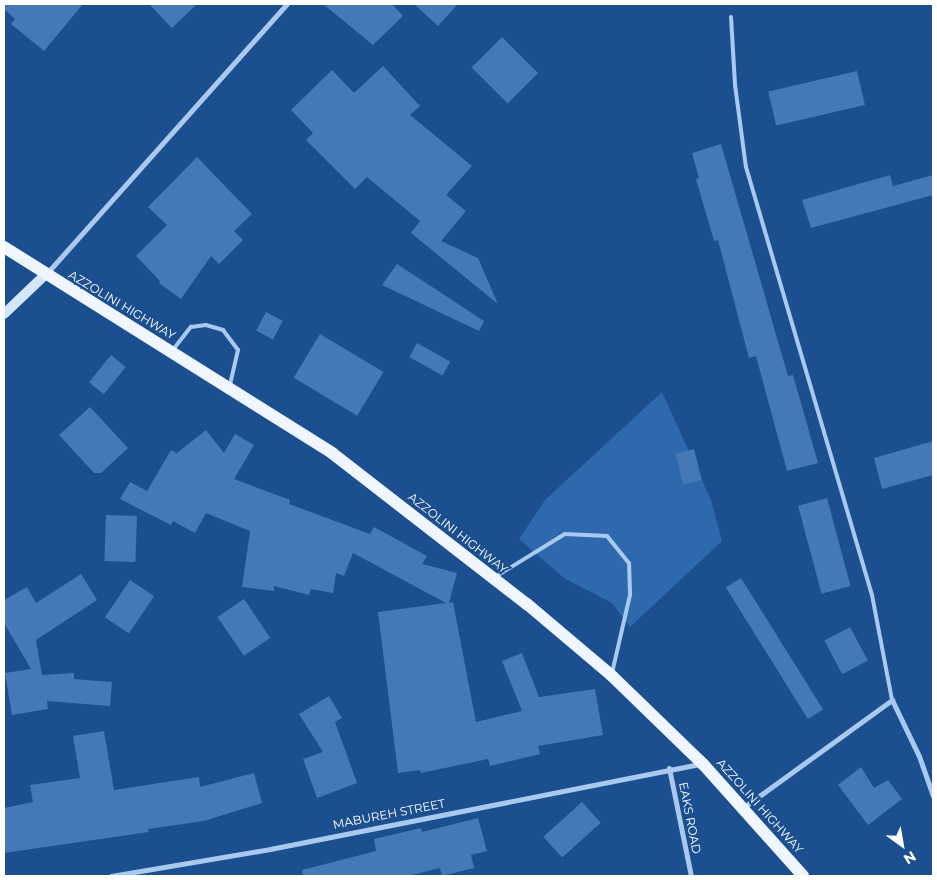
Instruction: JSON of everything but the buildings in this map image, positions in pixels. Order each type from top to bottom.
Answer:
[{"type":"main road","name":"AZZOLINI HIGHWAY","points":[[4,247],[45,275],[172,351],[332,453],[493,578],[612,675],[744,807],[803,876]]},
{"type":"main road","points":[[4,314],[45,275]]},
{"type":"street","points":[[45,275],[287,4]]},
{"type":"street","points":[[744,807],[892,700],[919,756],[933,796]]},
{"type":"street","name":"EAKS ROAD","points":[[692,876],[669,768],[703,764]]},
{"type":"street","name":"MABUREH STREET","points":[[111,876],[270,849],[669,768]]},
{"type":"lane","points":[[732,17],[735,85],[746,168],[872,594],[892,700]]},
{"type":"lane","points":[[172,351],[191,327],[206,325],[223,330],[238,350],[230,387]]},
{"type":"lane","points":[[493,578],[565,534],[607,536],[629,563],[630,594],[612,675]]},
{"type":"shaded area","points":[[662,392],[711,500],[722,541],[630,627],[612,603],[564,578],[519,539],[545,500]]}]
